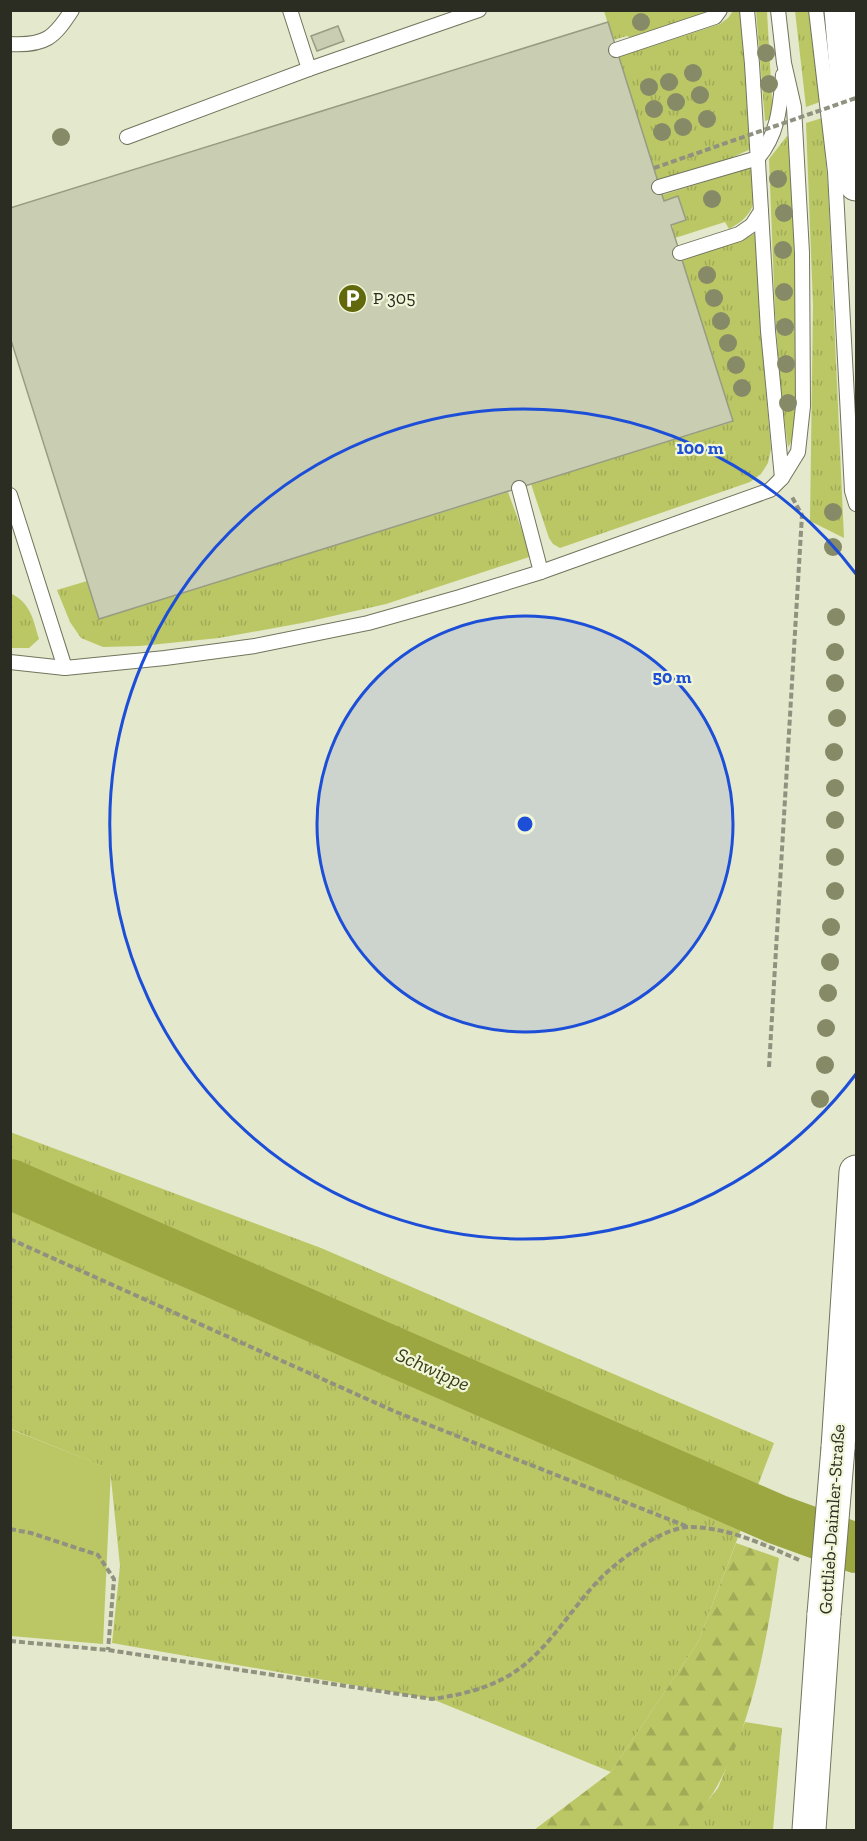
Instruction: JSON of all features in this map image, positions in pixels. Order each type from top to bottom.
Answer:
[{"type":"main road","points":[[841,10],[856,184]]},
{"type":"main road","name":"Gottlieb-Daimler-Straße","points":[[809,1830],[856,1172]]},
{"type":"main road","points":[[799,1830],[814,1780]]},
{"type":"lane","points":[[10,44],[32,46],[57,33],[72,10]]},
{"type":"lane","points":[[290,10],[309,69]]},
{"type":"lane","points":[[127,136],[479,10]]},
{"type":"lane","points":[[616,50],[715,17],[720,10]]},
{"type":"lane","points":[[747,10],[768,332],[782,478]]},
{"type":"lane","points":[[10,662],[65,668],[165,658],[266,644],[368,623],[541,572],[770,490],[782,478],[798,452],[803,406],[802,253],[795,107],[784,63],[778,10]]},
{"type":"lane","points":[[816,10],[836,172],[852,491],[856,504]]},
{"type":"lane","points":[[659,187],[758,158],[769,145],[778,121],[784,63]]},
{"type":"lane","points":[[680,253],[739,234],[752,225],[761,211]]},
{"type":"lane","points":[[519,488],[541,572]]},
{"type":"lane","points":[[10,495],[65,668]]},
{"type":"path","points":[[654,168],[856,99]]},
{"type":"path","points":[[769,1067],[802,515],[782,478]]},
{"type":"path","points":[[10,1239],[396,1412],[688,1527],[720,1530],[806,1563]]},
{"type":"path","points":[[10,1641],[108,1650],[432,1699],[462,1695],[511,1674],[560,1630],[599,1580],[642,1546],[664,1533],[688,1527]]},
{"type":"path","points":[[10,1529],[31,1533],[98,1555],[114,1579],[108,1650]]},
{"type":"green space","points":[[604,11],[710,11],[631,38],[627,36],[613,40]]},
{"type":"green space","points":[[733,11],[743,11],[753,148],[731,158],[657,180],[618,57],[720,24]]},
{"type":"green space","points":[[756,11],[767,11],[773,118],[765,121]]},
{"type":"green space","points":[[795,11],[810,11],[820,102],[806,107]]},
{"type":"green space","points":[[822,118],[828,186],[844,538],[810,521],[813,305],[806,123]]},
{"type":"green space","points":[[787,136],[789,138],[793,201],[798,351],[794,429],[788,447],[781,395],[775,312],[769,159]]},
{"type":"green space","points":[[753,167],[755,196],[751,210],[746,217],[729,229],[725,222],[675,238],[672,224],[686,220],[678,196],[664,201],[662,195]]},
{"type":"green space","points":[[757,232],[762,346],[771,449],[768,463],[761,474],[750,482],[560,548],[553,544],[531,484],[732,422],[682,259],[746,238]]},
{"type":"green space","points":[[508,492],[530,552],[529,557],[386,604],[302,623],[219,638],[140,646],[103,647],[81,638],[70,622],[57,590],[87,581],[99,619]]},
{"type":"green space","points":[[10,593],[23,602],[33,618],[39,639],[29,648],[11,648]]},
{"type":"green space","points":[[10,1132],[321,1248],[774,1443],[698,1642],[611,1772],[432,1699],[112,1643],[120,1566],[110,1469],[11,1429]]},
{"type":"green space","points":[[10,1429],[111,1469],[103,1644],[11,1636]]},
{"type":"green space","points":[[736,1543],[779,1558],[768,1628],[751,1702],[739,1738],[707,1803],[685,1830],[534,1830],[611,1772],[698,1642]]},
{"type":"green space","points":[[745,1722],[782,1728],[773,1830],[685,1830],[718,1788]]},
{"type":"building","name":"P 305","points":[[608,22],[664,201],[678,196],[686,220],[671,225],[733,421],[99,619],[10,337],[10,208]]},
{"type":"building","points":[[338,26],[344,41],[317,51],[311,36]]},
{"type":"waterway","name":"Schwippe","points":[[10,1184],[776,1519],[856,1548]]},
{"type":"place","name":"P 305","points":[[352,298]]}]
